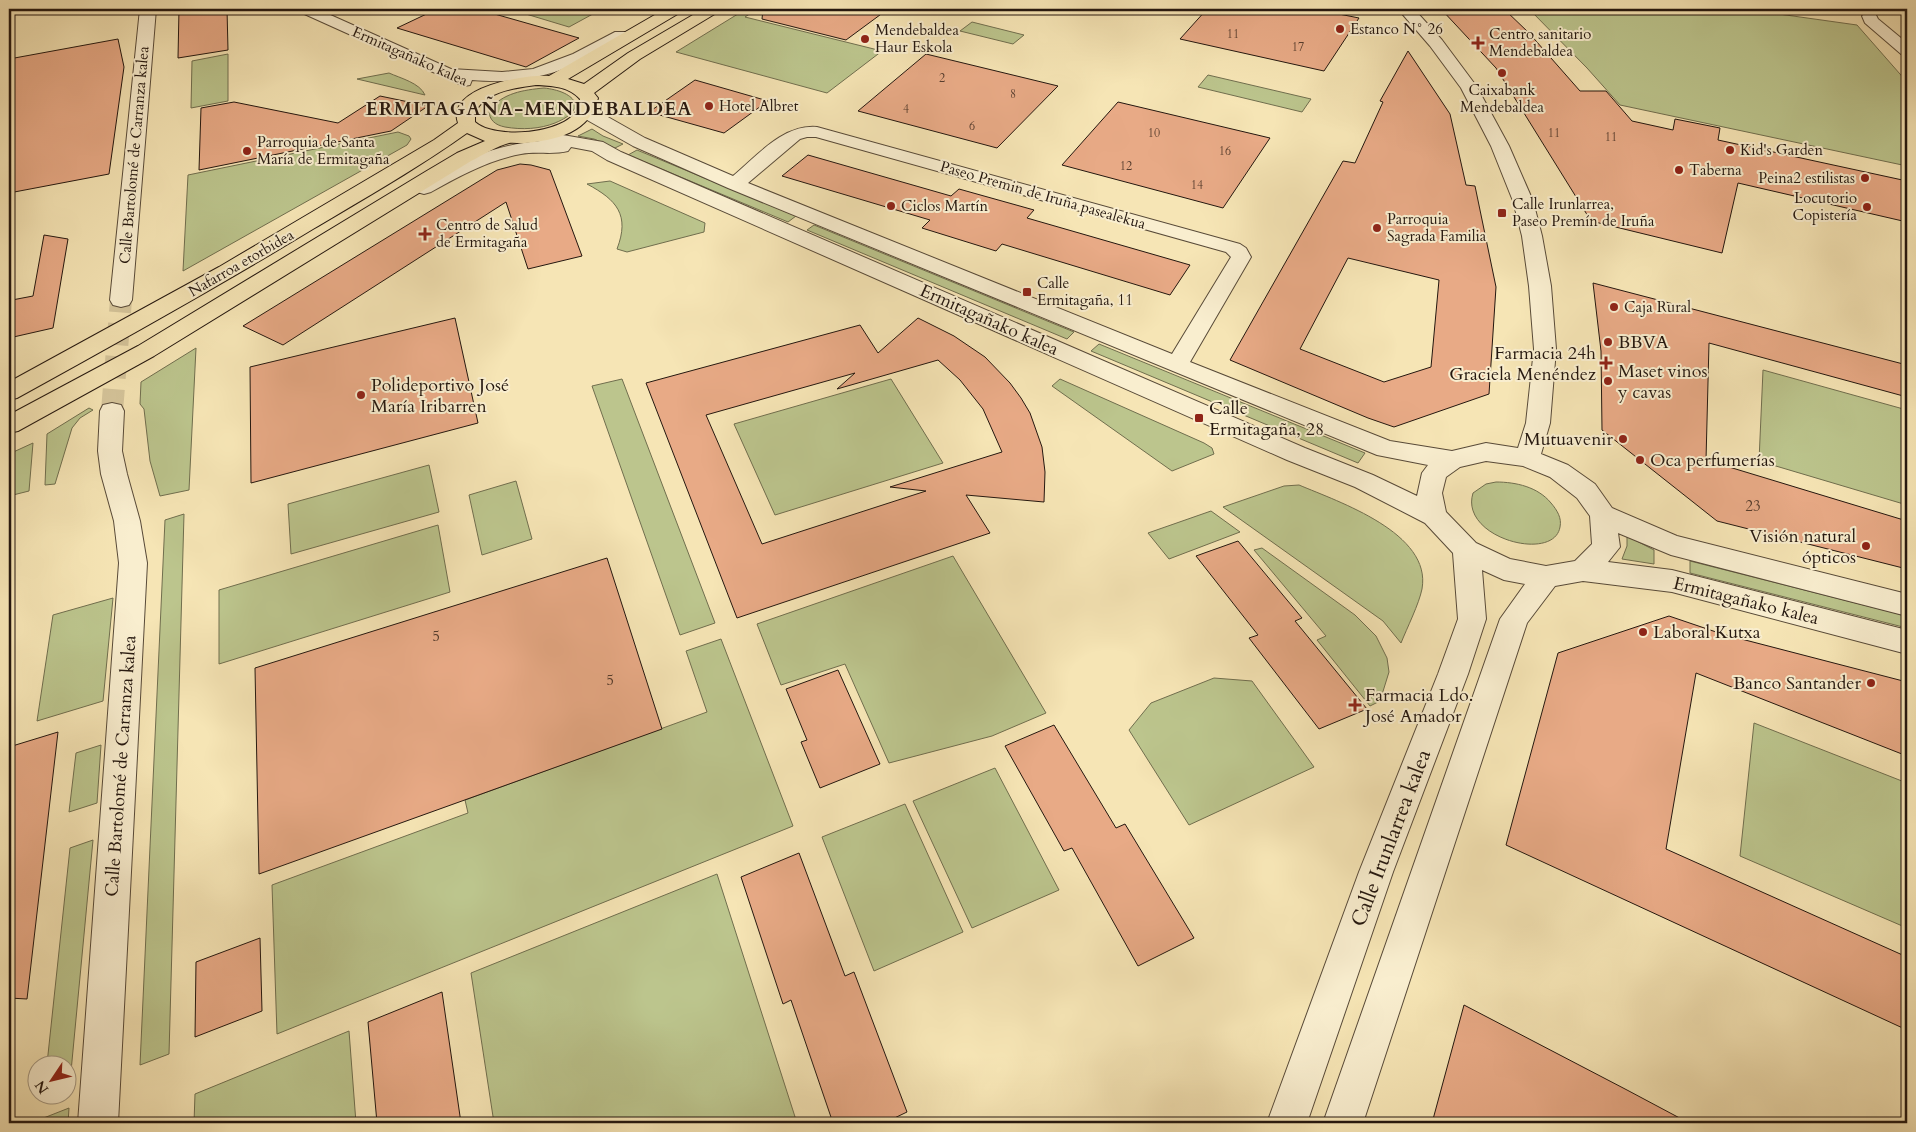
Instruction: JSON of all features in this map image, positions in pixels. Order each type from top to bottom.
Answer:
[{"type":"main road","points":[[552,81],[676,9]]},
{"type":"main road","points":[[585,102],[577,86],[552,81],[520,82],[489,92],[476,99],[464,116],[467,125],[475,132],[488,137],[504,139],[540,136],[568,126],[585,102],[634,56],[713,9]]},
{"type":"main road","name":"Nafarroa etorbidea","points":[[9,392],[97,345],[272,246],[440,144],[467,125]]},
{"type":"main road","name":"Nafarroa etorbidea","points":[[9,425],[146,351],[392,200],[464,158],[504,139]]},
{"type":"street","name":"Calle Bartolomé de Carranza kalea","points":[[121,300],[148,9]]},
{"type":"street","name":"Ermitagañako kalea","points":[[305,9],[489,92]]},
{"type":"street","points":[[1406,9],[1436,42],[1469,87],[1500,146],[1523,201],[1532,236],[1540,286],[1545,349],[1538,423],[1527,458]]},
{"type":"street","points":[[333,21],[348,14]]},
{"type":"street","points":[[1870,16],[1870,20],[1907,51]]},
{"type":"street","points":[[449,74],[503,77],[530,74],[562,66],[625,33],[648,25]]},
{"type":"street","name":"Ermitagañako kalea","points":[[585,102],[639,142],[735,184],[1386,449],[1452,460]]},
{"type":"street","name":"Paseo Premin de Iruña pasealekua","points":[[735,184],[794,135],[805,131],[817,132],[1233,248],[1239,252],[1241,257],[1177,365]]},
{"type":"street","name":"Ermitagañako kalea","points":[[540,136],[597,146],[614,156],[1296,454],[1364,481],[1434,516]]},
{"type":"street","name":"Nafarroa etorbidea","points":[[392,200],[407,196],[459,168],[514,149],[530,146],[550,146],[614,156]]},
{"type":"street","name":"Calle Bartolomé de Carranza kalea","points":[[98,1123],[133,562],[127,520],[114,474],[110,451],[112,411]]},
{"type":"street","points":[[1486,452],[1527,458],[1559,471],[1586,491],[1603,515],[1606,547],[1583,570],[1546,577],[1504,569],[1466,550],[1434,516],[1429,493],[1431,486],[1435,474],[1452,460],[1486,452]]},
{"type":"street","name":"Ermitagañako kalea","points":[[1603,515],[1670,545],[1907,605]]},
{"type":"street","name":"Calle Irunlarrea kalea","points":[[1287,1123],[1376,872],[1453,674],[1472,619],[1466,550]]},
{"type":"street","name":"Ermitagañako kalea","points":[[1583,570],[1672,581],[1907,642]]},
{"type":"street","points":[[1344,1123],[1418,898],[1514,619],[1546,577]]},
{"type":"green space","points":[[521,9],[602,9],[569,27],[516,11]]},
{"type":"green space","points":[[746,9],[757,9],[745,17],[882,51],[827,93],[676,52]]},
{"type":"green space","points":[[1529,9],[1743,9],[1857,25],[1907,82],[1907,166],[1620,105],[1587,68]]},
{"type":"green space","points":[[972,22],[1024,35],[1013,44],[960,31]]},
{"type":"green space","points":[[228,54],[228,101],[191,108],[192,61]]},
{"type":"green space","points":[[389,73],[419,87],[425,95],[357,79]]},
{"type":"green space","points":[[1208,75],[1311,99],[1302,112],[1198,87]]},
{"type":"green space","points":[[544,88],[570,96],[575,106],[573,112],[555,123],[543,127],[505,127],[498,125],[491,119],[489,110],[507,96],[521,91]]},
{"type":"green space","points":[[592,129],[603,136],[623,144],[615,148],[594,139],[578,136]]},
{"type":"green space","points":[[398,132],[409,136],[411,139],[407,145],[183,271],[188,175]]},
{"type":"green space","points":[[637,150],[796,216],[788,222],[628,155]]},
{"type":"green space","points":[[610,181],[705,223],[704,232],[627,252],[617,249],[622,227],[618,210],[606,196],[587,184]]},
{"type":"green space","points":[[814,225],[1074,332],[1067,339],[807,230]]},
{"type":"green space","points":[[1099,344],[1365,453],[1358,463],[1091,351]]},
{"type":"green space","points":[[196,348],[189,490],[160,496],[150,461],[144,409],[140,404],[141,382]]},
{"type":"green space","points":[[1763,370],[1907,410],[1907,505],[1759,461]]},
{"type":"green space","points":[[622,379],[715,623],[680,635],[592,386]]},
{"type":"green space","points":[[891,379],[943,463],[775,515],[734,424]]},
{"type":"green space","points":[[1060,379],[1204,443],[1212,448],[1214,454],[1172,471],[1052,386]]},
{"type":"green space","points":[[89,408],[93,410],[80,418],[72,428],[55,484],[45,485],[47,434]]},
{"type":"green space","points":[[33,443],[29,491],[9,496],[9,454]]},
{"type":"green space","points":[[429,465],[439,512],[291,554],[288,504]]},
{"type":"green space","points":[[516,481],[532,539],[482,555],[469,495]]},
{"type":"green space","points":[[1496,482],[1511,483],[1533,489],[1546,498],[1555,508],[1560,520],[1560,527],[1554,538],[1542,543],[1526,544],[1509,540],[1493,533],[1480,522],[1472,509],[1473,493],[1486,484]]},
{"type":"green space","points":[[1299,485],[1379,522],[1398,536],[1413,552],[1421,569],[1422,589],[1416,609],[1401,643],[1383,621],[1223,507],[1284,486]]},
{"type":"green space","points":[[1211,511],[1240,532],[1169,559],[1148,533]]},
{"type":"green space","points":[[184,514],[169,1054],[140,1065],[165,520]]},
{"type":"green space","points":[[438,525],[450,592],[219,664],[219,590]]},
{"type":"green space","points":[[1627,536],[1654,550],[1654,564],[1622,559],[1627,546]]},
{"type":"green space","points":[[1262,548],[1355,615],[1376,636],[1387,658],[1389,672],[1380,701],[1370,706],[1317,640],[1326,636],[1254,550]]},
{"type":"green space","points":[[953,556],[1046,713],[992,736],[889,763],[845,664],[781,685],[757,624]]},
{"type":"green space","points":[[1690,561],[1907,616],[1907,628],[1690,573]]},
{"type":"green space","points":[[113,598],[103,701],[37,721],[53,615]]},
{"type":"green space","points":[[721,639],[793,826],[277,1034],[272,885],[468,813],[465,800],[707,712],[686,651]]},
{"type":"green space","points":[[1214,678],[1252,681],[1314,767],[1189,825],[1129,730],[1151,703]]},
{"type":"green space","points":[[1754,723],[1907,783],[1907,928],[1740,856]]},
{"type":"green space","points":[[101,745],[97,803],[69,812],[76,753]]},
{"type":"green space","points":[[995,768],[1059,890],[972,928],[913,801]]},
{"type":"green space","points":[[905,804],[963,932],[874,971],[822,837]]},
{"type":"green space","points":[[93,840],[73,1054],[48,1054],[70,848]]},
{"type":"green space","points":[[717,874],[797,1123],[494,1123],[471,973]]},
{"type":"green space","points":[[349,1031],[356,1123],[194,1123],[195,1094]]},
{"type":"green space","points":[[69,1108],[68,1123],[36,1123],[36,1121]]},
{"type":"building","points":[[179,9],[227,9],[228,50],[178,58]]},
{"type":"building","points":[[437,9],[477,9],[579,38],[526,67],[397,28]]},
{"type":"building","points":[[763,9],[888,9],[846,40],[762,19]]},
{"type":"building","points":[[1207,9],[1314,9],[1359,18],[1324,71],[1180,39]]},
{"type":"building","points":[[1441,9],[1504,9],[1529,33],[1580,91],[1606,91],[1632,121],[1673,130],[1675,119],[1720,128],[1718,140],[1907,181],[1907,222],[1738,183],[1722,253],[1591,221],[1496,68]]},
{"type":"building","points":[[118,39],[124,67],[109,174],[9,193],[9,59]]},
{"type":"building","points":[[1408,51],[1450,114],[1466,185],[1475,186],[1496,287],[1489,394],[1394,427],[1368,418],[1230,360],[1343,161],[1355,163],[1383,102],[1380,101]],"holes":[[[1348,258],[1439,280],[1431,367],[1384,382],[1300,349]]]},
{"type":"building","points":[[926,54],[1058,86],[997,148],[858,111]]},
{"type":"building","name":"Hotel Albret","points":[[695,80],[768,101],[724,133],[649,112]]},
{"type":"building","name":"Parroquia de Santa María de Ermitagaña","points":[[380,96],[428,106],[391,131],[199,170],[201,108],[234,102],[338,123]]},
{"type":"building","points":[[1118,102],[1270,138],[1223,208],[1062,165]]},
{"type":"building","points":[[808,155],[951,196],[959,189],[1034,210],[1027,218],[1190,265],[1170,295],[1002,244],[996,251],[922,228],[930,220],[782,176]]},
{"type":"building","name":"Centro de Salud de Ermitagaña","points":[[520,164],[550,170],[582,256],[528,269],[506,202],[283,345],[243,326],[497,170]]},
{"type":"building","points":[[44,235],[68,239],[53,328],[9,338],[9,305],[11,305],[12,300],[33,296]]},
{"type":"building","points":[[1593,283],[1907,365],[1907,397],[1709,343],[1706,460],[1907,521],[1907,569],[1717,521],[1602,430],[1601,351]]},
{"type":"building","name":"Polideportivo José María Iribarren","points":[[455,318],[478,423],[251,483],[250,367]]},
{"type":"building","points":[[918,318],[954,336],[985,357],[1010,383],[1030,413],[1042,447],[1045,472],[1044,502],[966,495],[990,533],[737,618],[646,383],[860,325],[878,353]],"holes":[[[938,360],[960,380],[983,409],[1002,452],[890,487],[926,491],[762,544],[706,415],[855,373],[837,389]]]},
{"type":"building","points":[[1238,541],[1302,618],[1295,621],[1367,709],[1319,729],[1249,638],[1258,635],[1196,556]]},
{"type":"building","points":[[607,558],[662,729],[259,874],[255,668]]},
{"type":"building","points":[[1669,616],[1722,634],[1907,682],[1907,756],[1696,673],[1666,849],[1907,957],[1907,1030],[1506,845],[1558,653]]},
{"type":"building","points":[[838,670],[880,764],[820,788],[801,742],[807,740],[786,689]]},
{"type":"building","points":[[1054,725],[1116,828],[1125,824],[1194,938],[1138,966],[1072,848],[1064,851],[1005,746]]},
{"type":"building","points":[[58,732],[27,999],[9,998],[9,747]]},
{"type":"building","points":[[799,853],[845,976],[854,972],[907,1112],[884,1123],[833,1123],[791,1000],[783,1004],[741,877]]},
{"type":"building","points":[[260,938],[262,1011],[195,1037],[196,962]]},
{"type":"building","points":[[442,992],[461,1123],[377,1123],[368,1022]]},
{"type":"building","points":[[1464,1005],[1627,1090],[1689,1123],[1432,1123]]},
{"type":"tunnel","points":[[112,411],[121,300]]},
{"type":"place","name":"Estanco N° 26","points":[[1340,29]]},
{"type":"place","name":"Mendebaldea Haur Eskola","points":[[865,39]]},
{"type":"place","name":"Centro sanitario Mendebaldea","points":[[1478,43]]},
{"type":"place","name":"Caixabank Mendebaldea","points":[[1502,73]]},
{"type":"place","name":"Hotel Albret","points":[[709,106]]},
{"type":"place","name":"Kid's Garden","points":[[1730,150]]},
{"type":"place","name":"Parroquia de Santa María de Ermitagaña","points":[[247,151]]},
{"type":"place","name":"Taberna","points":[[1679,170]]},
{"type":"place","name":"Peina2 estilistas","points":[[1865,178]]},
{"type":"place","name":"Ciclos Martín","points":[[891,206]]},
{"type":"place","name":"Locutorio Copistería","points":[[1867,207]]},
{"type":"place","name":"Calle Irunlarrea, Paseo Premín de Iruña","points":[[1502,213]]},
{"type":"place","name":"Parroquia Sagrada Familia","points":[[1377,228]]},
{"type":"place","name":"Centro de Salud de Ermitagaña","points":[[425,234]]},
{"type":"place","name":"Calle Ermitagaña, 11","points":[[1027,292]]},
{"type":"place","name":"Caja Rural","points":[[1614,307]]},
{"type":"place","name":"BBVA","points":[[1608,342]]},
{"type":"place","name":"Farmacia 24h Graciela Menéndez","points":[[1606,363]]},
{"type":"place","name":"Maset vinos y cavas","points":[[1608,381]]},
{"type":"place","name":"Polideportivo José María Iribarren","points":[[361,395]]},
{"type":"place","name":"Calle Ermitagaña, 28","points":[[1199,418]]},
{"type":"place","name":"Mutuavenir","points":[[1623,439]]},
{"type":"place","name":"Oca perfumerías","points":[[1640,460]]},
{"type":"place","name":"Visión natural ópticos","points":[[1866,546]]},
{"type":"place","name":"Laboral Kutxa","points":[[1643,632]]},
{"type":"place","name":"Banco Santander","points":[[1871,683]]},
{"type":"place","name":"Farmacia Ldo. José Amador","points":[[1355,705]]},
{"type":"district","name":"ERMITAGAÑA-MENDEBALDEA","points":[[529,109]]}]
